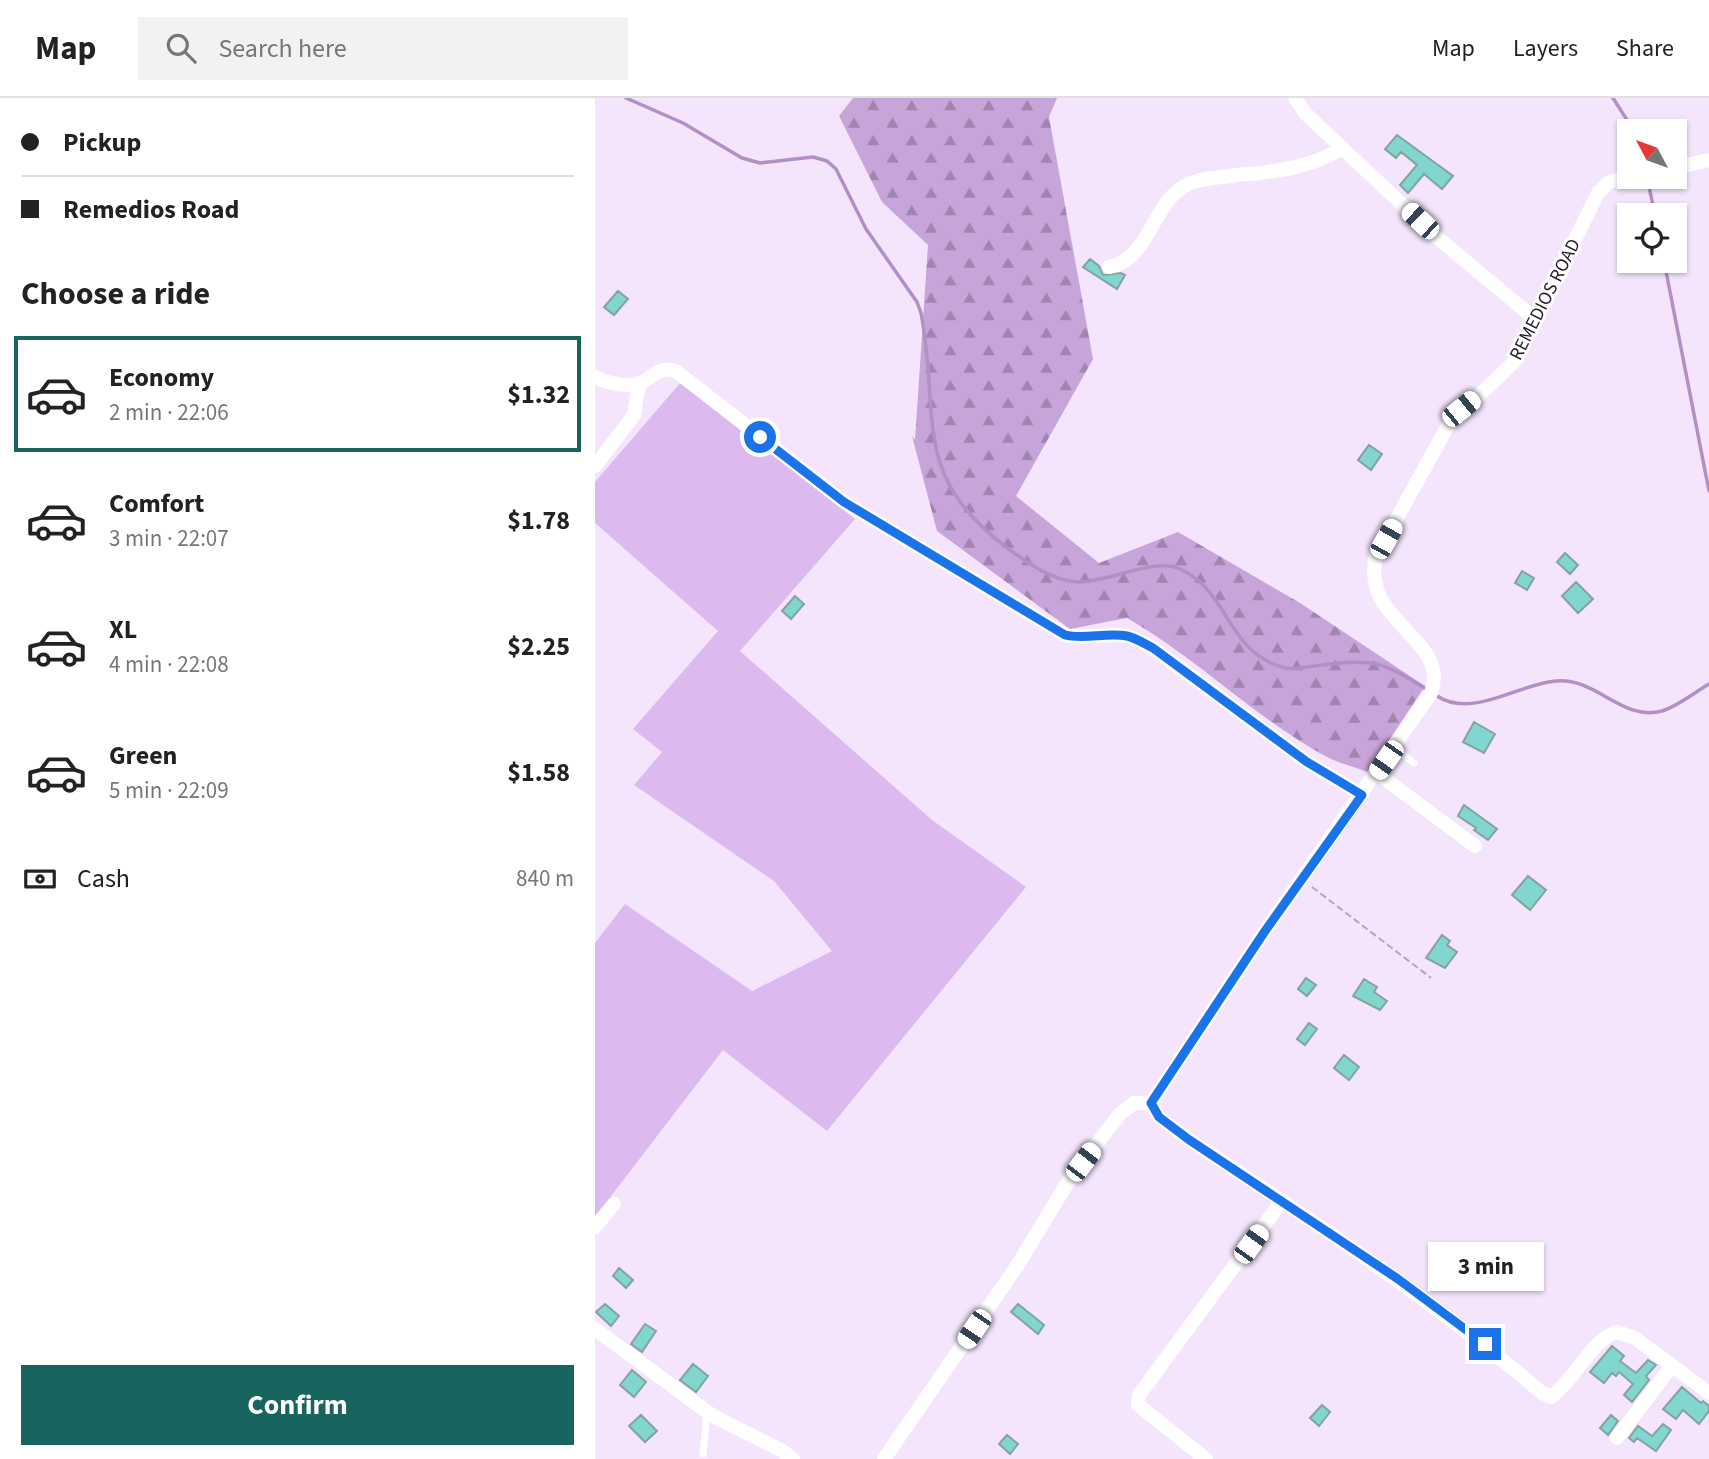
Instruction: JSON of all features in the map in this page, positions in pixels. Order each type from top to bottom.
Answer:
[{"type":"street","points":[[1295,98],[1306,114],[1439,239],[1535,319]]},
{"type":"street","points":[[1109,267],[1130,260],[1171,196],[1186,185],[1202,179],[1300,168],[1317,163],[1343,148]]},
{"type":"street","points":[[1687,166],[1709,160]]},
{"type":"street","name":"REMEDIOS ROAD","points":[[1151,1103],[1431,693],[1435,681],[1429,658],[1377,595],[1372,574],[1377,556],[1448,424],[1514,362],[1598,193],[1603,185],[1617,180]]},
{"type":"street","points":[[595,377],[621,385],[639,383],[658,371],[670,368],[844,502],[1065,635],[1078,638],[1129,636],[1153,648],[1307,762],[1362,795]]},
{"type":"street","points":[[595,466],[634,415],[639,383]]},
{"type":"street","points":[[1377,773],[1475,846]]},
{"type":"street","points":[[888,1457],[1017,1266],[1078,1168],[1120,1114],[1134,1103],[1151,1103],[1159,1117],[1188,1139],[1398,1279],[1551,1397],[1561,1390],[1601,1341],[1617,1332],[1635,1338],[1709,1393]]},
{"type":"street","points":[[1206,1459],[1148,1416],[1138,1405],[1139,1395],[1282,1200]]},
{"type":"street","points":[[595,1227],[614,1204]]},
{"type":"street","points":[[595,1329],[707,1412],[793,1459]]},
{"type":"street","points":[[1617,1438],[1671,1367]]},
{"type":"lane","points":[[1395,748],[1414,762]]},
{"type":"lane","points":[[703,1454],[707,1412]]},
{"type":"path","points":[[1303,879],[1431,978]]},
{"type":"shaded area","points":[[681,382],[855,519],[740,651],[932,820],[1026,887],[827,1131],[723,1050],[595,1217],[595,943],[625,904],[752,991],[832,951],[774,881],[634,785],[662,752],[633,729],[718,631],[595,523],[595,482]]},
{"type":"green space","points":[[853,98],[1057,98],[1049,117],[1093,359],[1016,496],[1099,563],[1178,532],[1300,603],[1425,686],[1368,772],[1332,759],[1301,741],[1178,651],[1127,618],[1070,629],[937,531],[912,436],[915,440],[928,245],[882,202],[839,116]]},
{"type":"building","points":[[1397,135],[1453,176],[1442,189],[1424,174],[1408,193],[1400,185],[1417,165],[1401,152],[1396,158],[1385,149]]},
{"type":"building","points":[[1090,259],[1099,266],[1103,275],[1125,275],[1117,289],[1083,267]]},
{"type":"building","points":[[618,291],[628,299],[614,315],[604,307]]},
{"type":"building","points":[[1369,445],[1382,454],[1371,470],[1358,460]]},
{"type":"building","points":[[1565,553],[1578,565],[1570,574],[1557,562]]},
{"type":"building","points":[[1522,571],[1534,578],[1527,590],[1515,583]]},
{"type":"building","points":[[1576,582],[1593,599],[1578,613],[1562,596]]},
{"type":"building","points":[[795,596],[804,604],[791,619],[782,611]]},
{"type":"building","points":[[1474,722],[1495,734],[1484,753],[1463,742]]},
{"type":"building","points":[[1464,805],[1497,829],[1488,840],[1458,816]]},
{"type":"building","points":[[1528,876],[1546,890],[1530,910],[1512,895]]},
{"type":"building","points":[[1442,935],[1450,941],[1447,945],[1457,952],[1445,968],[1426,958]]},
{"type":"building","points":[[1306,978],[1316,985],[1307,996],[1298,989]]},
{"type":"building","points":[[1364,979],[1377,987],[1374,992],[1387,1001],[1380,1010],[1353,996]]},
{"type":"building","points":[[1309,1023],[1317,1029],[1305,1045],[1297,1039]]},
{"type":"building","points":[[1344,1055],[1359,1067],[1349,1080],[1334,1068]]},
{"type":"building","points":[[619,1268],[633,1280],[626,1288],[613,1276]]},
{"type":"building","points":[[605,1304],[619,1316],[611,1326],[596,1312]]},
{"type":"building","points":[[1018,1304],[1044,1325],[1038,1334],[1011,1312]]},
{"type":"building","points":[[645,1324],[656,1331],[642,1352],[631,1344]]},
{"type":"building","points":[[1612,1346],[1624,1356],[1620,1361],[1636,1373],[1648,1360],[1656,1365],[1646,1376],[1649,1380],[1632,1402],[1624,1395],[1633,1384],[1619,1372],[1616,1376],[1612,1373],[1604,1383],[1590,1372]]},
{"type":"building","points":[[693,1364],[708,1376],[696,1392],[680,1380]]},
{"type":"building","points":[[632,1370],[646,1382],[634,1397],[620,1385]]},
{"type":"building","points":[[1682,1387],[1701,1403],[1703,1401],[1709,1406],[1709,1411],[1699,1424],[1683,1410],[1676,1419],[1663,1409]]},
{"type":"building","points":[[1322,1405],[1330,1412],[1319,1426],[1310,1418]]},
{"type":"building","points":[[641,1415],[657,1431],[645,1442],[629,1426]]},
{"type":"building","points":[[1611,1415],[1618,1421],[1608,1435],[1600,1428]]},
{"type":"building","points":[[1663,1424],[1671,1430],[1656,1451],[1637,1438],[1634,1442],[1629,1438],[1638,1426],[1652,1436]]},
{"type":"building","points":[[1007,1435],[1018,1444],[1010,1454],[999,1444]]},
{"type":"waterway","points":[[626,98],[683,123],[742,158],[760,163],[813,157],[827,161],[836,169],[866,229],[917,302],[921,313],[935,444],[943,470],[956,497],[978,523],[1010,550],[1033,566],[1068,581],[1102,579],[1157,566],[1180,569],[1196,579],[1209,592],[1239,636],[1266,660],[1285,668],[1354,662],[1377,664],[1426,689]]},
{"type":"waterway","points":[[1613,98],[1626,119]]},
{"type":"waterway","points":[[1650,189],[1652,203]]},
{"type":"waterway","points":[[1666,273],[1709,491]]},
{"type":"waterway","points":[[1437,696],[1465,704],[1495,698],[1541,683],[1570,682],[1584,686],[1621,705],[1648,713],[1668,709],[1709,684]]},
{"type":"route","points":[[760,437],[844,502],[872,516],[1065,635],[1078,638],[1129,636],[1153,648],[1307,762],[1362,795],[1265,931],[1151,1103],[1153,1111],[1159,1117],[1188,1139],[1398,1279],[1485,1344]]}]
